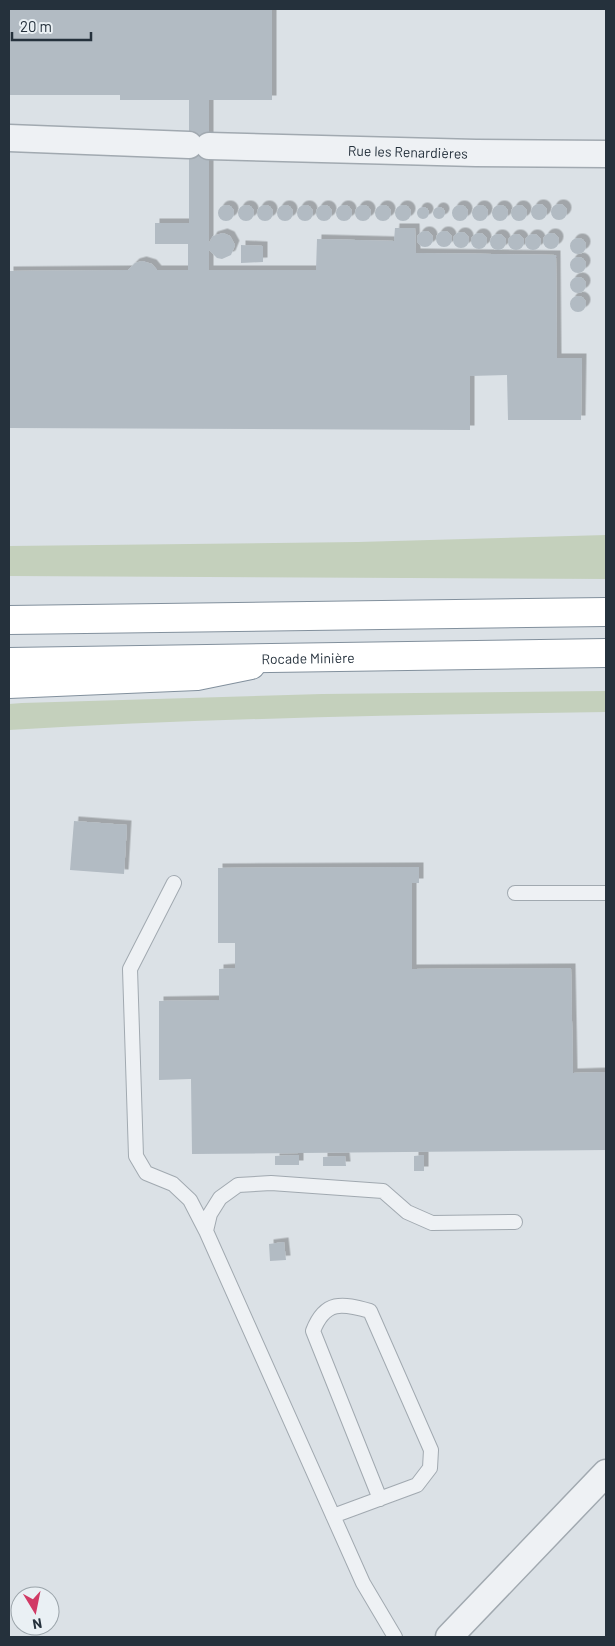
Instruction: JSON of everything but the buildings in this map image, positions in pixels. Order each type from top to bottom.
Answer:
[{"type":"highway","points":[[9,620],[606,612]]},
{"type":"highway","name":"Rocade Minière","points":[[9,662],[606,653]]},
{"type":"highway","points":[[9,684],[197,676],[288,658]]},
{"type":"street","name":"Rue les Renardières","points":[[9,138],[199,146],[606,154]]},
{"type":"street","points":[[452,1636],[606,1473]]},
{"type":"lane","points":[[174,883],[130,969],[136,1156],[146,1173],[173,1184],[190,1200],[206,1230],[363,1583],[395,1637]]},
{"type":"lane","points":[[515,893],[606,893]]},
{"type":"lane","points":[[206,1230],[210,1214],[220,1198],[226,1193],[238,1185],[271,1183],[383,1191],[407,1212],[432,1223],[515,1222]]},
{"type":"lane","points":[[333,1516],[380,1499],[417,1485],[430,1468],[431,1450],[370,1312],[348,1305],[330,1308],[317,1320],[313,1331],[380,1499]]},
{"type":"green space","points":[[606,535],[606,579],[9,576],[9,546],[358,542]]},
{"type":"green space","points":[[606,691],[606,712],[233,720],[9,730],[9,704],[22,703],[322,694]]}]
